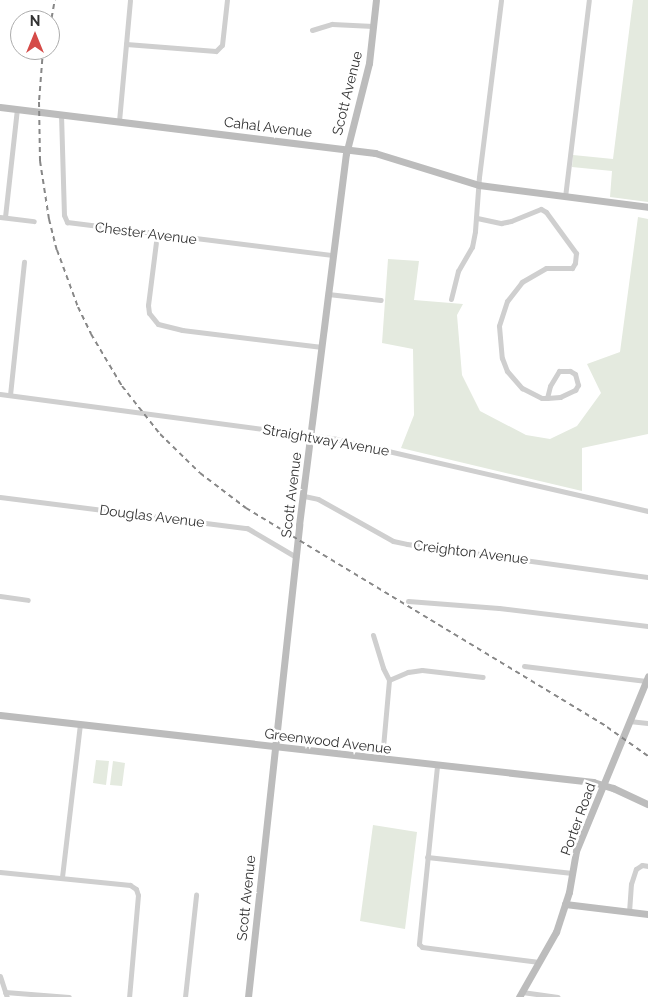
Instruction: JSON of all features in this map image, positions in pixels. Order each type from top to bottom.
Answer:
[{"type":"street","points":[[119,121],[130,0]]},
{"type":"street","points":[[126,44],[216,52],[222,45],[227,0]]},
{"type":"street","name":"Scott Avenue","points":[[248,997],[296,557],[346,148],[369,63],[376,0]]},
{"type":"street","points":[[451,299],[458,271],[472,247],[477,218],[479,185],[501,0]]},
{"type":"street","points":[[565,197],[589,0]]},
{"type":"street","points":[[312,30],[332,24],[373,26]]},
{"type":"street","name":"Cahal Avenue","points":[[0,107],[346,148],[392,157],[479,185],[648,207]]},
{"type":"street","points":[[17,109],[2,217],[34,220]]},
{"type":"street","name":"Chester Avenue","points":[[61,114],[64,216],[67,222],[333,256]]},
{"type":"street","points":[[477,218],[501,223],[512,221],[541,209],[546,212],[576,253],[576,263],[572,268],[546,268],[522,282],[507,301],[499,326],[500,350],[507,370],[522,388],[532,394],[547,398],[560,397],[575,390],[578,385],[575,374],[564,370],[559,371],[550,386],[547,398]]},
{"type":"street","points":[[157,234],[148,305],[149,313],[158,324],[182,330],[322,347]]},
{"type":"street","points":[[10,395],[24,262]]},
{"type":"street","points":[[328,294],[382,300]]},
{"type":"street","name":"Straightway Avenue","points":[[0,394],[312,435],[648,511]]},
{"type":"street","name":"Creighton Avenue","points":[[304,496],[318,499],[393,541],[648,576]]},
{"type":"street","name":"Douglas Avenue","points":[[0,497],[246,528],[296,557]]},
{"type":"street","points":[[0,596],[28,600]]},
{"type":"street","points":[[408,601],[499,608],[648,626]]},
{"type":"street","points":[[373,635],[383,668],[389,680],[382,759]]},
{"type":"street","points":[[524,666],[647,679]]},
{"type":"street","points":[[389,680],[408,672],[422,670],[483,677]]},
{"type":"street","name":"Porter Road","points":[[520,995],[556,932],[565,904],[576,851],[647,679]]},
{"type":"street","name":"Greenwood Avenue","points":[[0,715],[604,784],[648,804]]},
{"type":"street","points":[[629,721],[648,723]]},
{"type":"street","points":[[62,877],[80,724]]},
{"type":"street","points":[[437,766],[419,944],[422,947],[539,962]]},
{"type":"street","points":[[427,857],[572,874]]},
{"type":"street","points":[[629,912],[631,884],[636,869],[642,865],[648,866]]},
{"type":"street","points":[[0,872],[130,885],[136,889],[138,895],[129,997]]},
{"type":"street","points":[[185,997],[196,895]]},
{"type":"street","points":[[565,904],[648,914]]},
{"type":"street","points":[[0,976],[6,994],[69,997]]},
{"type":"street","points":[[520,995],[558,997]]},
{"type":"shaded area","points":[[633,0],[648,0],[648,202],[610,197],[612,171],[572,167],[573,155],[613,159]]},
{"type":"shaded area","points":[[638,217],[648,219],[648,434],[582,448],[582,491],[401,448],[414,415],[413,349],[382,343],[388,259],[419,261],[414,300],[463,304],[457,315],[462,375],[480,411],[526,435],[550,439],[577,426],[601,393],[587,364],[620,352]]},
{"type":"shaded area","points":[[96,760],[109,761],[106,785],[93,783]]},
{"type":"shaded area","points":[[113,761],[125,763],[122,786],[110,785]]},
{"type":"shaded area","points":[[373,825],[417,832],[405,929],[360,921]]},
{"type":"railway","points":[[53,10],[55,0]]},
{"type":"railway","points":[[42,60],[39,102],[40,161],[49,219],[57,250],[78,307],[91,334],[122,386],[160,434],[200,473],[246,508],[607,727],[648,756]]}]
